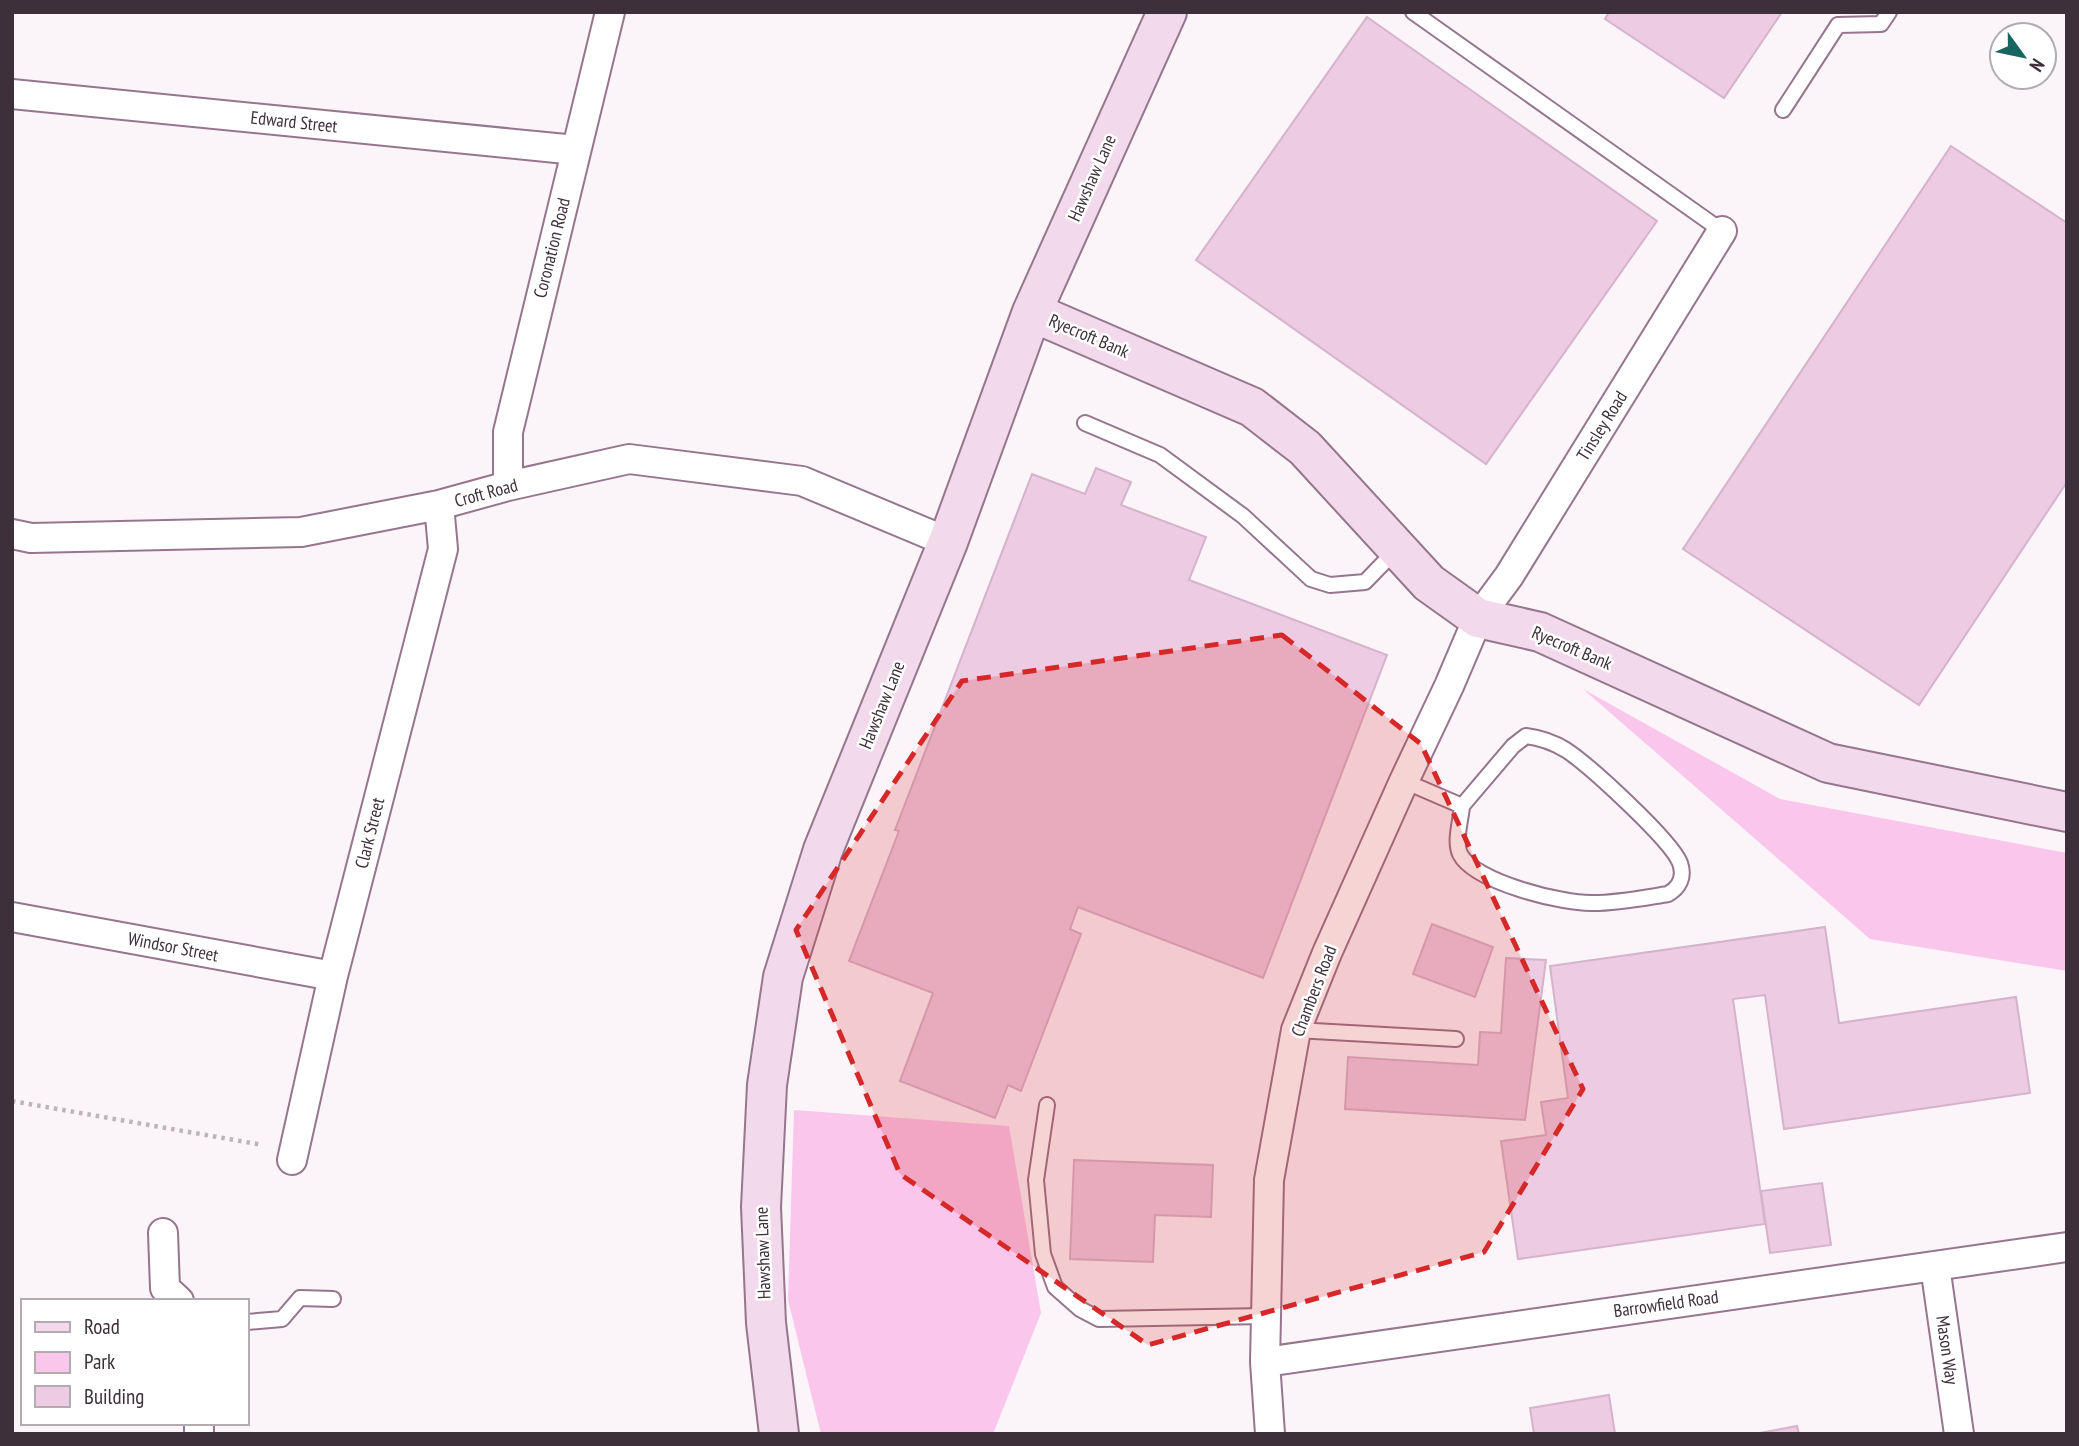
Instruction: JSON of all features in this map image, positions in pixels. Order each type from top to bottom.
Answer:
[{"type":"main road","name":"Hawshaw Lane","points":[[779,1434],[766,1323],[761,1207],[767,1085],[783,977],[823,850],[948,542],[1032,312],[1167,12]]},
{"type":"main road","name":"Ryecroft Bank","points":[[1032,312],[1252,407],[1305,448],[1429,583],[1478,618],[1540,632],[1828,763],[2067,811]]},
{"type":"street","name":"Coronation Road","points":[[508,486],[508,432],[610,12]]},
{"type":"street","name":"Edward Street","points":[[12,94],[576,150]]},
{"type":"street","name":"Tinsley Road","points":[[1478,618],[1509,576],[1723,231]]},
{"type":"street","name":"Croft Road","points":[[12,534],[31,538],[301,532],[439,505],[508,486],[629,459],[802,481],[948,542]]},
{"type":"street","name":"Clark Street","points":[[293,1155],[333,976],[443,550],[439,505]]},
{"type":"street","name":"Chambers Road","points":[[1270,1434],[1265,1362],[1269,1181],[1296,1030],[1327,953],[1478,618]]},
{"type":"street","name":"Windsor Street","points":[[12,917],[333,976]]},
{"type":"street","points":[[163,1233],[165,1288],[177,1299]]},
{"type":"street","name":"Barrowfield Road","points":[[1265,1362],[2067,1247]]},
{"type":"street","name":"Mason Way","points":[[1935,1266],[1959,1434]]},
{"type":"lane","points":[[1413,12],[1723,231]]},
{"type":"lane","points":[[1783,110],[1838,25],[1881,23],[1889,12]]},
{"type":"lane","points":[[1085,423],[1160,455],[1243,516],[1311,579],[1330,585],[1365,582],[1397,549]]},
{"type":"lane","points":[[1527,736],[1547,739],[1568,751],[1610,787],[1672,849],[1681,865],[1681,882],[1677,889],[1668,894],[1595,904],[1573,903],[1507,884],[1469,864],[1460,853],[1458,838],[1462,806],[1513,746],[1527,736]]},
{"type":"lane","points":[[1404,781],[1462,806]]},
{"type":"lane","points":[[1296,1030],[1456,1038]]},
{"type":"lane","points":[[1047,1105],[1036,1180],[1043,1254],[1055,1287],[1080,1309],[1099,1319],[1265,1316]]},
{"type":"lane","points":[[248,1322],[282,1319],[300,1298],[333,1299]]},
{"type":"path","points":[[12,1101],[293,1155]]},
{"type":"highlighted area","points":[[1282,635],[1421,744],[1583,1089],[1484,1252],[1148,1345],[900,1174],[796,930],[962,681]]},
{"type":"green space","points":[[1583,689],[1780,799],[2067,853],[2067,971],[1870,939]]},
{"type":"green space","points":[[794,1110],[1009,1126],[1041,1313],[993,1434],[821,1434],[788,1300]]},
{"type":"building","points":[[1609,12],[1782,12],[1724,98],[1605,19]]},
{"type":"building","points":[[1367,17],[1657,221],[1486,464],[1196,260]]},
{"type":"building","points":[[1951,146],[2067,223],[2067,482],[1919,705],[1683,549]]},
{"type":"building","points":[[1096,468],[1131,482],[1121,505],[1206,537],[1189,580],[1387,655],[1263,978],[1078,907],[1070,929],[1081,934],[1021,1091],[1008,1085],[995,1118],[900,1081],[933,993],[849,961],[899,831],[895,830],[1032,474],[1085,494]]},
{"type":"building","points":[[1432,924],[1493,947],[1475,997],[1413,974]]},
{"type":"building","points":[[1825,927],[1839,1023],[2016,997],[2030,1093],[1784,1129],[1765,995],[1733,999],[1765,1224],[1518,1259],[1501,1141],[1546,1135],[1541,1102],[1568,1098],[1550,966]]},
{"type":"building","points":[[1506,958],[1546,960],[1525,1120],[1345,1109],[1348,1057],[1478,1065],[1480,1032],[1501,1033]]},
{"type":"building","points":[[1074,1160],[1213,1165],[1211,1217],[1155,1215],[1153,1262],[1070,1259]]},
{"type":"building","points":[[1822,1183],[1831,1245],[1770,1253],[1761,1191]]},
{"type":"building","points":[[1609,1395],[1615,1434],[1534,1434],[1530,1408]]},
{"type":"building","points":[[1797,1426],[1799,1434],[1754,1434]]}]
